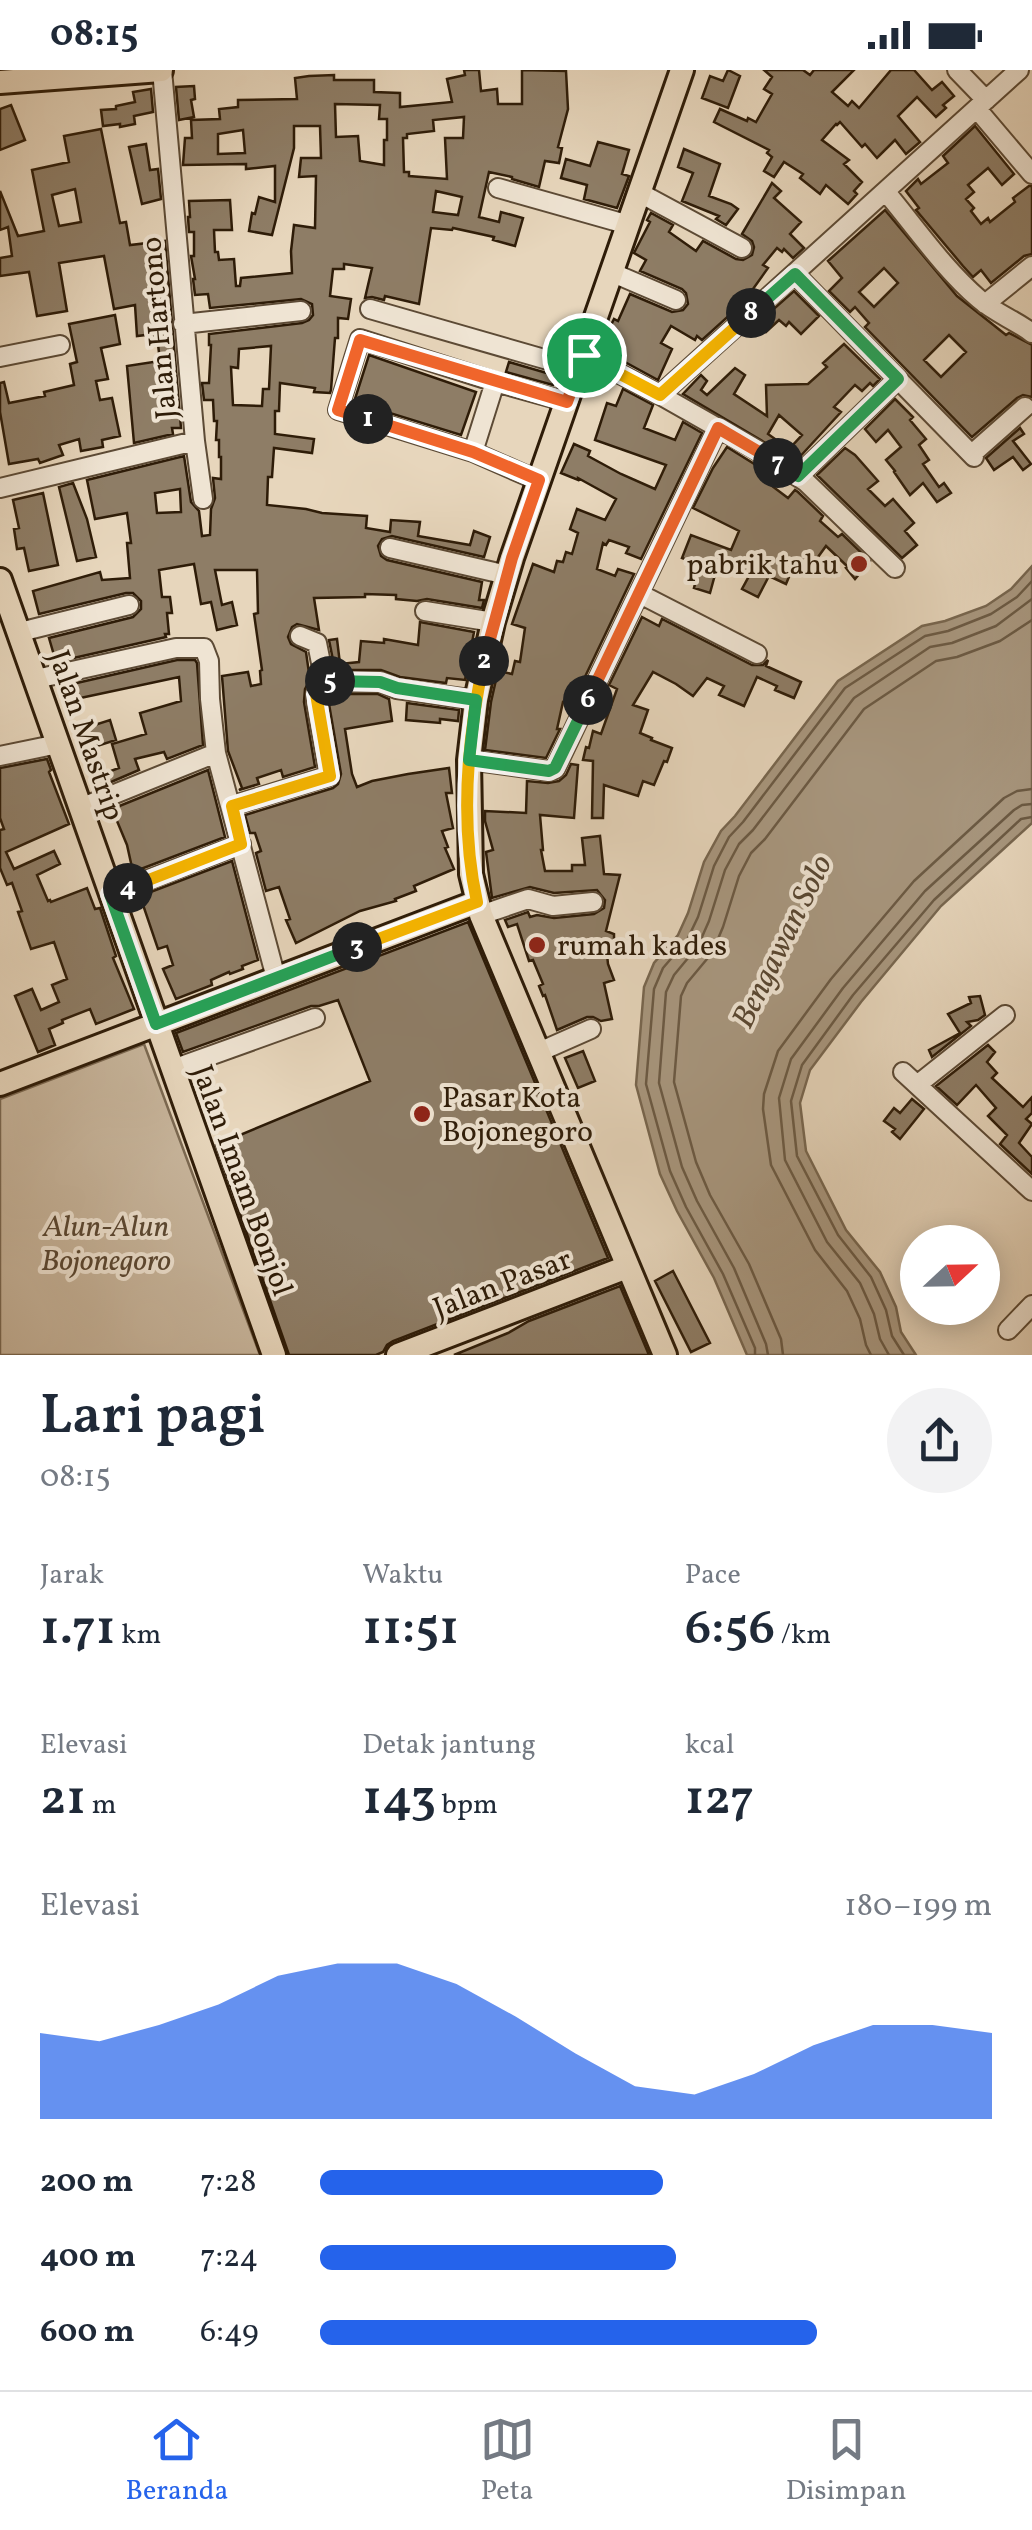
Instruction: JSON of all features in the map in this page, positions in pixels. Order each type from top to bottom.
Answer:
[{"type":"main road","points":[[0,82],[161,70]]},
{"type":"main road","points":[[665,1355],[479,908],[471,874],[469,760],[476,700],[507,575],[682,70]]},
{"type":"main road","name":"Jalan Mastrip","points":[[0,580],[156,1024]]},
{"type":"main road","points":[[0,1084],[276,978],[479,908]]},
{"type":"main road","name":"Jalan Imam Bonjol","points":[[156,1024],[274,1355]]},
{"type":"main road","name":"Jalan Pasar","points":[[398,1355],[628,1266]]},
{"type":"street","name":"Jalan Hartono","points":[[0,488],[196,441],[161,70]]},
{"type":"street","points":[[957,70],[1032,174]]},
{"type":"street","points":[[660,395],[1019,70]]},
{"type":"street","points":[[498,188],[629,225]]},
{"type":"street","points":[[886,192],[954,274],[985,304],[1032,333]]},
{"type":"street","points":[[640,193],[742,248]]},
{"type":"street","points":[[985,304],[1032,266]]},
{"type":"street","points":[[613,272],[676,300]]},
{"type":"street","points":[[795,274],[973,455],[1024,407]]},
{"type":"street","points":[[370,309],[581,362],[660,395],[798,476],[896,568]]},
{"type":"street","points":[[183,324],[301,311]]},
{"type":"street","points":[[539,480],[473,452],[338,410],[360,340],[567,402]]},
{"type":"street","points":[[0,357],[60,345]]},
{"type":"street","points":[[798,476],[898,379]]},
{"type":"street","points":[[473,452],[495,382]]},
{"type":"street","points":[[469,760],[549,771],[555,768],[718,428]]},
{"type":"street","points":[[196,441],[203,499]]},
{"type":"street","points":[[390,548],[507,575]]},
{"type":"street","points":[[640,594],[757,654]]},
{"type":"street","points":[[20,632],[129,604]]},
{"type":"street","points":[[424,611],[493,622]]},
{"type":"street","points":[[232,806],[330,776],[316,702],[316,694],[323,694],[317,643],[300,636]]},
{"type":"street","points":[[36,680],[176,648],[204,648],[209,661],[216,752],[276,978]]},
{"type":"street","points":[[322,682],[380,682],[476,700]]},
{"type":"street","points":[[0,756],[58,744]]},
{"type":"street","points":[[80,808],[216,752]]},
{"type":"street","points":[[110,894],[241,844]]},
{"type":"street","points":[[479,908],[528,899],[553,906],[592,902]]},
{"type":"street","points":[[1005,1015],[910,1079],[1032,1191]]},
{"type":"street","points":[[173,1070],[315,1018]]},
{"type":"street","points":[[539,1052],[590,1029]]},
{"type":"street","points":[[1008,1330],[1032,1305]]},
{"type":"green space","name":"Alun-Alun Bojonegoro","points":[[144,1044],[260,1355],[0,1355],[0,1099]]},
{"type":"water","name":"Bengawan Solo","points":[[1032,566],[1032,823],[941,906],[861,1002],[810,1070],[800,1103],[806,1151],[846,1230],[880,1272],[896,1307],[901,1332],[916,1355],[747,1355],[714,1278],[660,1174],[636,1085],[644,987],[654,963],[678,935],[704,862],[721,831],[838,681],[922,626],[986,606],[1011,589]]},
{"type":"building","points":[[464,70],[479,70],[481,91],[497,89],[498,104],[522,104],[522,70],[566,71],[568,109],[558,147],[562,148],[559,163],[545,161],[539,187],[489,172],[479,217],[499,222],[501,212],[523,218],[515,246],[453,228],[431,228],[419,304],[385,296],[384,300],[365,298],[372,268],[344,264],[344,269],[333,269],[330,296],[351,299],[348,319],[338,318],[331,390],[314,392],[315,388],[280,383],[275,434],[314,439],[312,453],[274,448],[267,505],[367,516],[366,528],[390,532],[391,520],[420,522],[418,536],[470,545],[474,531],[490,537],[484,557],[392,536],[382,539],[378,546],[387,560],[482,582],[482,608],[427,599],[396,599],[396,595],[314,598],[319,630],[297,624],[288,637],[291,644],[306,652],[310,680],[304,702],[315,767],[283,777],[281,770],[257,778],[259,784],[239,790],[242,788],[228,751],[222,676],[248,672],[251,686],[261,684],[254,614],[258,613],[257,570],[215,570],[222,605],[232,602],[237,625],[217,630],[211,602],[201,604],[194,564],[159,570],[162,597],[170,597],[172,613],[167,613],[166,637],[56,662],[49,638],[133,617],[141,609],[141,601],[133,593],[126,593],[39,614],[33,591],[100,572],[102,580],[130,578],[127,513],[95,519],[87,480],[184,456],[191,502],[199,511],[202,536],[210,535],[215,498],[213,478],[221,479],[221,457],[213,400],[204,400],[202,383],[209,383],[209,334],[302,323],[313,315],[312,304],[301,299],[210,308],[208,294],[195,295],[191,256],[194,232],[189,232],[188,217],[189,201],[230,200],[232,230],[214,230],[215,252],[219,260],[234,259],[236,286],[240,286],[241,278],[292,273],[294,225],[315,228],[316,176],[299,177],[301,158],[321,158],[320,126],[294,126],[294,148],[272,235],[249,231],[259,197],[275,202],[275,166],[246,169],[246,164],[183,165],[185,138],[192,138],[191,120],[220,119],[219,109],[238,107],[238,100],[297,99],[295,78],[334,75],[334,80],[374,80],[374,92],[400,93],[400,107],[452,102],[447,79],[465,75]],"holes":[[[335,104],[380,105],[379,119],[387,119],[384,165],[360,161],[358,136],[336,137]],[[464,117],[463,138],[445,138],[447,179],[409,176],[409,172],[404,172],[403,138],[407,134],[434,131],[433,120]],[[243,130],[245,153],[218,154],[218,134]],[[436,191],[462,197],[458,215],[433,212]],[[271,346],[269,389],[263,389],[262,406],[233,405],[231,367],[238,368],[239,349]],[[180,489],[181,512],[157,513],[155,493]]]},
{"type":"building","points":[[728,70],[740,76],[728,108],[702,98],[710,76],[723,81]]},
{"type":"building","points":[[764,70],[803,70],[810,75],[814,70],[854,70],[832,92],[848,106],[852,101],[859,108],[891,70],[914,70],[932,90],[942,82],[954,96],[936,117],[917,97],[898,116],[920,142],[906,154],[895,140],[877,158],[840,122],[836,124],[822,140],[849,160],[844,164],[862,182],[848,204],[826,185],[820,194],[800,178],[803,174],[784,162],[774,177],[764,171],[772,157],[767,153],[769,150],[714,122],[720,109],[756,122],[772,94],[764,89],[772,77]]},
{"type":"building","points":[[194,86],[194,117],[179,120],[176,87]]},
{"type":"building","points":[[151,89],[153,112],[134,116],[135,124],[103,126],[101,110],[135,102],[133,92]]},
{"type":"building","points":[[11,105],[25,140],[0,150],[0,109]]},
{"type":"building","points":[[975,126],[1014,174],[1002,185],[988,168],[968,185],[974,192],[966,199],[981,224],[988,218],[990,222],[1015,202],[1013,198],[1032,186],[1032,254],[991,283],[981,270],[973,277],[916,210],[919,208],[906,191],[918,179],[921,184],[948,163],[943,156]]},
{"type":"building","points":[[101,129],[120,223],[126,222],[130,245],[165,241],[181,428],[172,428],[173,434],[134,443],[127,366],[160,361],[157,336],[137,336],[135,305],[114,309],[104,256],[59,263],[67,311],[37,316],[29,272],[0,276],[0,258],[12,256],[8,227],[0,230],[0,191],[18,236],[44,231],[32,170],[69,162],[64,136]],"holes":[[[75,189],[81,222],[59,226],[52,195]]]},
{"type":"building","points":[[598,142],[629,150],[622,174],[629,176],[617,208],[584,199],[587,185],[561,178],[566,159],[590,166]]},
{"type":"building","points":[[146,144],[150,170],[158,169],[161,199],[142,204],[129,147]]},
{"type":"building","points":[[684,149],[720,164],[709,196],[738,209],[726,225],[716,219],[719,216],[682,201],[693,173],[678,167]]},
{"type":"building","points":[[772,183],[781,191],[774,198],[801,222],[790,234],[804,248],[793,258],[777,248],[743,303],[702,340],[671,326],[661,343],[672,349],[658,380],[612,355],[618,342],[606,335],[614,319],[618,321],[630,294],[672,312],[683,310],[688,304],[682,289],[640,271],[646,260],[634,253],[651,213],[673,225],[669,232],[696,251],[703,241],[743,260],[752,255],[754,247],[742,234]]},
{"type":"building","points":[[885,210],[957,296],[1006,335],[1032,345],[1032,397],[1017,398],[972,437],[865,327],[869,323],[855,307],[850,312],[829,291],[842,278],[828,261]],"holes":[[[884,268],[898,283],[874,307],[859,292]],[[949,335],[966,352],[941,377],[924,360]]]},
{"type":"building","points":[[794,291],[819,316],[801,334],[789,322],[786,326],[779,320],[766,332],[758,323]]},
{"type":"building","points":[[115,315],[120,344],[101,348],[108,379],[96,381],[100,400],[112,398],[120,436],[102,440],[103,447],[81,451],[79,439],[59,445],[63,455],[40,463],[38,459],[9,464],[0,412],[0,383],[4,382],[9,403],[74,385],[70,364],[77,362],[69,324]]},
{"type":"building","points":[[844,344],[880,379],[862,391],[855,385],[834,407],[841,412],[796,461],[683,394],[701,375],[707,381],[701,390],[707,395],[735,368],[745,375],[734,394],[767,416],[766,385],[808,384],[827,367],[823,363]],"holes":[[[779,415],[802,435],[789,449],[768,434]]]},
{"type":"building","points":[[369,355],[476,392],[461,435],[354,402]]},
{"type":"building","points":[[509,362],[557,376],[553,385],[506,372]]},
{"type":"building","points":[[623,389],[653,405],[644,428],[675,440],[683,422],[702,433],[641,559],[626,553],[629,547],[609,540],[606,545],[603,543],[597,569],[615,576],[618,569],[634,574],[572,704],[563,702],[560,729],[546,758],[485,750],[498,671],[512,674],[515,661],[520,662],[525,628],[512,624],[533,564],[554,572],[557,561],[563,562],[566,552],[572,554],[578,533],[570,529],[577,509],[605,520],[616,499],[561,473],[574,444],[590,451],[588,456],[655,489],[666,465],[595,440],[607,403],[616,406]]},
{"type":"building","points":[[895,399],[913,417],[910,420],[926,439],[919,445],[929,460],[923,464],[939,487],[944,483],[951,493],[937,502],[923,483],[910,495],[894,472],[886,460],[901,447],[888,430],[876,442],[865,429]]},
{"type":"building","points":[[1020,428],[1024,434],[1013,441],[1031,464],[1023,470],[1013,457],[994,470],[986,458]]},
{"type":"building","points":[[727,447],[777,478],[772,486],[788,498],[795,490],[798,492],[823,516],[820,521],[838,537],[842,534],[870,561],[855,579],[826,546],[813,564],[804,557],[786,584],[769,576],[758,597],[742,589],[749,576],[742,573],[745,568],[725,560],[720,573],[716,571],[710,593],[694,588],[700,565],[682,558],[691,535],[731,550],[739,531],[693,508]]},
{"type":"building","points":[[845,448],[878,481],[868,489],[885,506],[893,499],[914,523],[905,531],[917,545],[902,558],[817,475]]},
{"type":"building","points":[[73,483],[96,557],[77,561],[59,487]]},
{"type":"building","points":[[43,493],[58,565],[29,571],[24,548],[17,549],[14,529],[19,528],[13,500]]},
{"type":"building","points":[[642,617],[659,626],[662,619],[752,665],[763,665],[768,660],[766,666],[801,682],[794,698],[757,677],[744,706],[719,695],[724,686],[707,678],[693,696],[653,672],[633,705],[648,710],[640,733],[672,748],[667,762],[664,761],[654,785],[643,781],[638,796],[604,785],[603,818],[592,818],[593,761],[583,760],[586,747],[589,748],[593,731],[601,734],[617,689],[609,685]]},
{"type":"building","points":[[420,622],[474,632],[465,680],[447,678],[446,683],[400,677],[381,670],[335,670],[329,640],[337,639],[340,664],[359,662],[361,641],[384,643],[384,639],[418,645]]},
{"type":"building","points":[[177,660],[197,663],[203,745],[167,759],[164,752],[135,759],[139,770],[104,785],[100,775],[119,768],[112,744],[146,734],[140,713],[181,701],[179,677],[71,700],[68,685]]},
{"type":"building","points":[[335,694],[378,694],[389,699],[392,721],[345,729],[357,787],[449,768],[452,793],[446,793],[453,828],[442,831],[454,869],[414,886],[416,891],[396,901],[360,911],[296,943],[279,887],[266,891],[256,853],[261,851],[245,815],[338,784],[341,774],[329,704]]},
{"type":"building","points":[[407,703],[459,710],[458,721],[406,720]]},
{"type":"building","points":[[110,720],[116,740],[91,748],[85,728]]},
{"type":"building","points":[[47,759],[69,824],[6,852],[14,869],[54,851],[60,864],[37,875],[48,901],[87,888],[95,909],[100,908],[116,956],[113,958],[134,1009],[96,1024],[90,1009],[62,1020],[63,1023],[49,1029],[55,1045],[38,1052],[15,996],[32,989],[41,1010],[59,1002],[52,985],[67,979],[54,942],[31,949],[12,883],[7,885],[0,868],[0,830],[4,829],[0,818],[0,768]]},
{"type":"building","points":[[571,764],[578,765],[574,818],[540,815],[545,871],[572,871],[572,865],[585,865],[582,838],[600,836],[604,874],[620,875],[606,931],[614,934],[614,943],[606,944],[614,980],[604,983],[612,1019],[587,1017],[557,1030],[539,986],[543,984],[533,960],[529,961],[517,924],[508,927],[505,920],[528,912],[530,917],[554,918],[594,914],[604,908],[605,900],[597,890],[554,893],[530,887],[492,898],[486,852],[493,850],[485,811],[526,813],[527,781],[559,781]]},
{"type":"building","points":[[208,770],[225,837],[133,872],[112,809]]},
{"type":"building","points":[[232,861],[258,960],[176,999],[163,969],[173,965],[167,946],[158,949],[140,896]]},
{"type":"building","name":"Pasar Kota Bojonegoro","points":[[468,922],[608,1258],[393,1341],[376,1355],[289,1355],[216,1145],[370,1081],[338,1000],[183,1052],[176,1033]]},
{"type":"building","points":[[980,996],[985,1015],[967,1022],[971,1026],[932,1057],[929,1050],[960,1033],[948,1014],[971,1003],[969,997]]},
{"type":"building","points":[[988,1045],[995,1052],[987,1062],[997,1073],[992,1078],[1023,1107],[1032,1097],[1032,1113],[1026,1119],[1032,1124],[1019,1143],[1032,1157],[1032,1174],[1000,1144],[1007,1135],[988,1116],[996,1108],[976,1085],[957,1105],[936,1086]]},
{"type":"building","points":[[583,1051],[595,1081],[578,1088],[565,1058]]},
{"type":"building","points":[[912,1099],[924,1109],[900,1139],[884,1121],[894,1108],[900,1113]]},
{"type":"building","points":[[673,1271],[710,1343],[691,1352],[655,1281]]},
{"type":"building","points":[[620,1286],[649,1355],[454,1355],[529,1321]]},
{"type":"place","name":"pabrik tahu","points":[[859,564]]},
{"type":"place","name":"rumah kades","points":[[537,945]]},
{"type":"place","name":"Pasar Kota Bojonegoro","points":[[422,1114]]},
{"type":"route","points":[[584,355],[567,402],[360,340],[338,410],[473,452],[539,480],[493,622],[471,733],[469,760],[469,834],[477,902],[156,1024],[110,894],[241,844],[232,806],[330,776],[316,702],[316,694],[323,694],[322,682],[380,682],[476,700],[471,733],[469,760],[552,770],[718,428],[798,476],[898,379],[795,274],[660,395],[584,355]]}]
